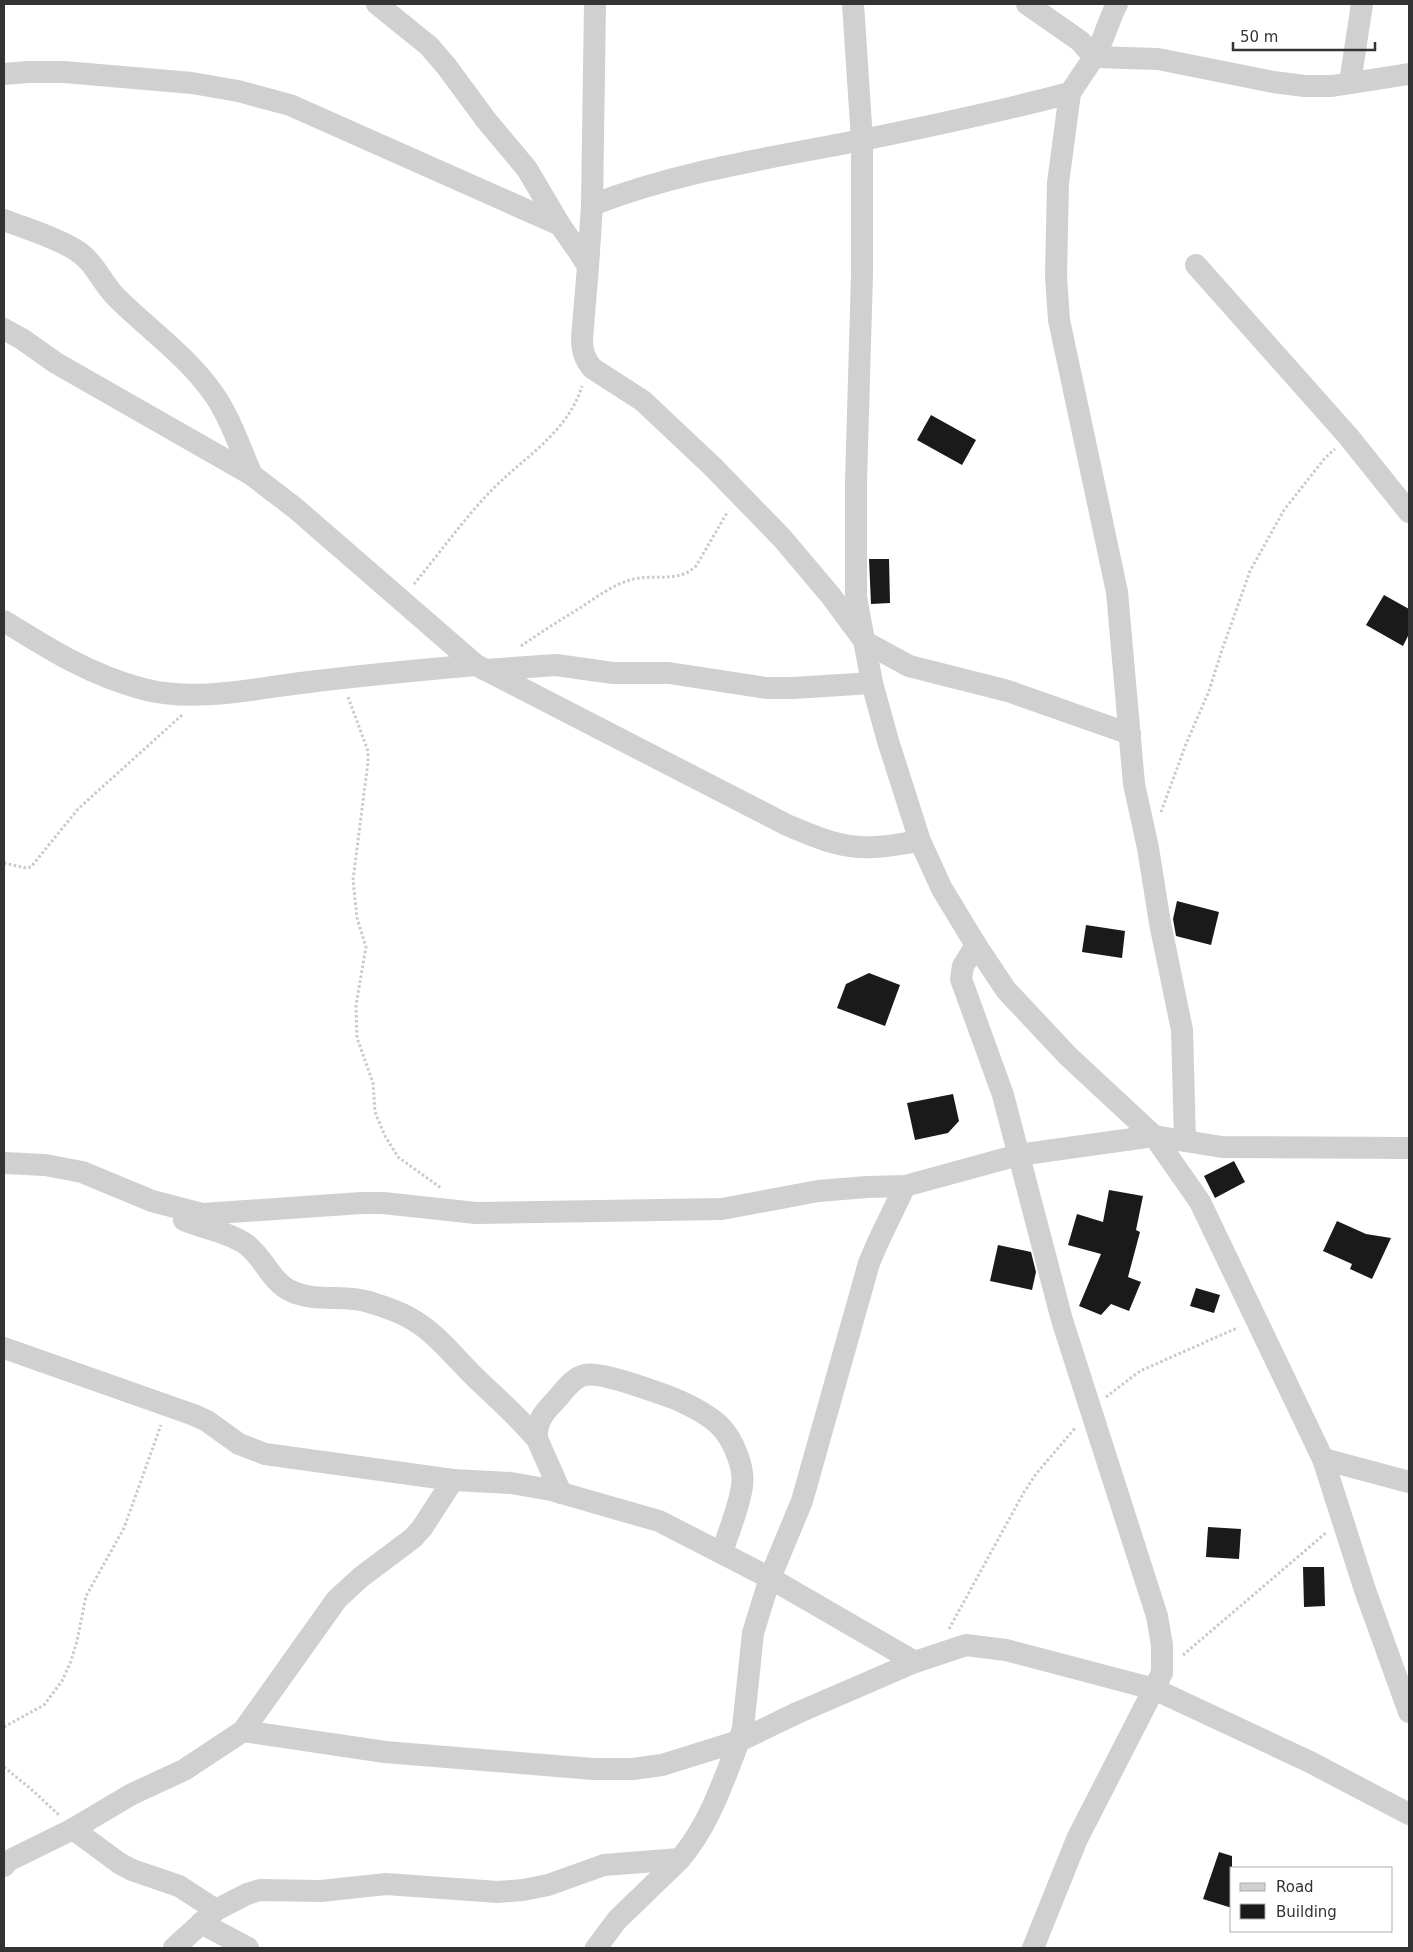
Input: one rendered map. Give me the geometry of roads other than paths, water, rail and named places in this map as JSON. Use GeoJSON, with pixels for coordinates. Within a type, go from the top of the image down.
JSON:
{"type":"FeatureCollection","features":[{"type":"Feature","properties":{"kind":"street"},"geometry":{"type":"LineString","coordinates":[[377,4],[429,46],[447,67],[486,120],[527,169],[560,225],[582,255],[588,267]]}},
{"type":"Feature","properties":{"kind":"street"},"geometry":{"type":"LineString","coordinates":[[595,4],[592,205],[582,338],[582,350],[586,360],[592,368],[654,410],[739,492],[782,538],[831,596],[865,642],[909,666],[1008,691],[1130,734]]}},
{"type":"Feature","properties":{"kind":"street"},"geometry":{"type":"LineString","coordinates":[[853,4],[862,140],[862,274],[856,482],[856,597],[872,683],[920,842],[934,875],[976,945],[1006,990],[1068,1056],[1154,1136],[1200,1202],[1323,1460],[1364,1590],[1409,1712]]}},
{"type":"Feature","properties":{"kind":"street"},"geometry":{"type":"LineString","coordinates":[[1027,4],[1080,41],[1094,56],[1158,59],[1273,82],[1305,86],[1332,86],[1409,74]]}},
{"type":"Feature","properties":{"kind":"street"},"geometry":{"type":"LineString","coordinates":[[1117,4],[1110,17],[1100,46],[1070,93],[1058,183],[1056,276],[1059,320],[1117,592],[1134,784],[1182,1030],[1185,1141]]}},
{"type":"Feature","properties":{"kind":"street"},"geometry":{"type":"LineString","coordinates":[[1350,83],[1362,4]]}},
{"type":"Feature","properties":{"kind":"street"},"geometry":{"type":"LineString","coordinates":[[4,74],[74,72],[192,83],[238,91],[290,105],[560,225]]}},
{"type":"Feature","properties":{"kind":"street"},"geometry":{"type":"LineString","coordinates":[[592,205],[628,191],[720,166],[862,140],[1025,105],[1070,93]]}},
{"type":"Feature","properties":{"kind":"street"},"geometry":{"type":"LineString","coordinates":[[4,220],[76,249],[86,258],[97,270],[114,295],[184,360],[214,394],[252,475]]}},
{"type":"Feature","properties":{"kind":"street"},"geometry":{"type":"LineString","coordinates":[[1196,265],[1348,436],[1409,512]]}},
{"type":"Feature","properties":{"kind":"street"},"geometry":{"type":"LineString","coordinates":[[4,329],[56,363],[252,475],[295,508],[481,668],[787,825],[825,841],[874,848],[920,842]]}},
{"type":"Feature","properties":{"kind":"street"},"geometry":{"type":"LineString","coordinates":[[4,621],[68,660],[98,674],[144,690],[179,695],[205,694],[341,678],[481,668],[556,665],[602,672],[669,673],[766,688],[872,683]]}},
{"type":"Feature","properties":{"kind":"street"},"geometry":{"type":"LineString","coordinates":[[976,945],[963,966],[961,979],[1003,1095],[1054,1294],[1157,1616],[1162,1645],[1158,1681],[1077,1839],[1033,1948]]}},
{"type":"Feature","properties":{"kind":"street"},"geometry":{"type":"LineString","coordinates":[[4,1163],[45,1165],[82,1172],[152,1201],[202,1214],[361,1203],[383,1203],[476,1213],[722,1209],[818,1191],[905,1186],[1018,1155],[1154,1136],[1222,1147],[1409,1148]]}},
{"type":"Feature","properties":{"kind":"street"},"geometry":{"type":"LineString","coordinates":[[596,1948],[617,1920],[693,1844],[718,1796],[743,1728],[753,1633],[770,1578],[802,1501],[870,1263],[905,1186]]}},
{"type":"Feature","properties":{"kind":"street"},"geometry":{"type":"LineString","coordinates":[[171,1207],[182,1219],[235,1238],[245,1244],[255,1252],[276,1280],[290,1290],[314,1298],[367,1301],[395,1311],[417,1322],[437,1338],[480,1382],[511,1410],[536,1439],[562,1493]]}},
{"type":"Feature","properties":{"kind":"street"},"geometry":{"type":"LineString","coordinates":[[4,1348],[207,1421],[239,1444],[265,1454],[453,1480],[511,1483],[562,1493],[659,1521],[924,1659]]}},
{"type":"Feature","properties":{"kind":"street"},"geometry":{"type":"LineString","coordinates":[[536,1439],[536,1430],[542,1414],[576,1379],[584,1375],[601,1376],[684,1402],[718,1424],[725,1431],[741,1463],[743,1474],[742,1487],[722,1553]]}},
{"type":"Feature","properties":{"kind":"street"},"geometry":{"type":"LineString","coordinates":[[1323,1460],[1408,1478]]}},
{"type":"Feature","properties":{"kind":"street"},"geometry":{"type":"LineString","coordinates":[[4,1866],[8,1861],[74,1829],[132,1794],[184,1770],[243,1731],[337,1599],[361,1576],[413,1538],[422,1528],[453,1480]]}},
{"type":"Feature","properties":{"kind":"street"},"geometry":{"type":"LineString","coordinates":[[243,1731],[385,1752],[593,1769],[633,1769],[656,1766],[739,1741],[797,1713],[924,1659],[966,1645],[1006,1650],[1158,1681],[1409,1814]]}},
{"type":"Feature","properties":{"kind":"street"},"geometry":{"type":"LineString","coordinates":[[74,1829],[119,1863],[132,1870],[179,1886],[208,1916],[248,1948]]}},
{"type":"Feature","properties":{"kind":"street"},"geometry":{"type":"LineString","coordinates":[[174,1948],[208,1916],[247,1894],[260,1890],[321,1891],[386,1884],[498,1892],[548,1885],[591,1868],[604,1865],[680,1859]]}}]}
